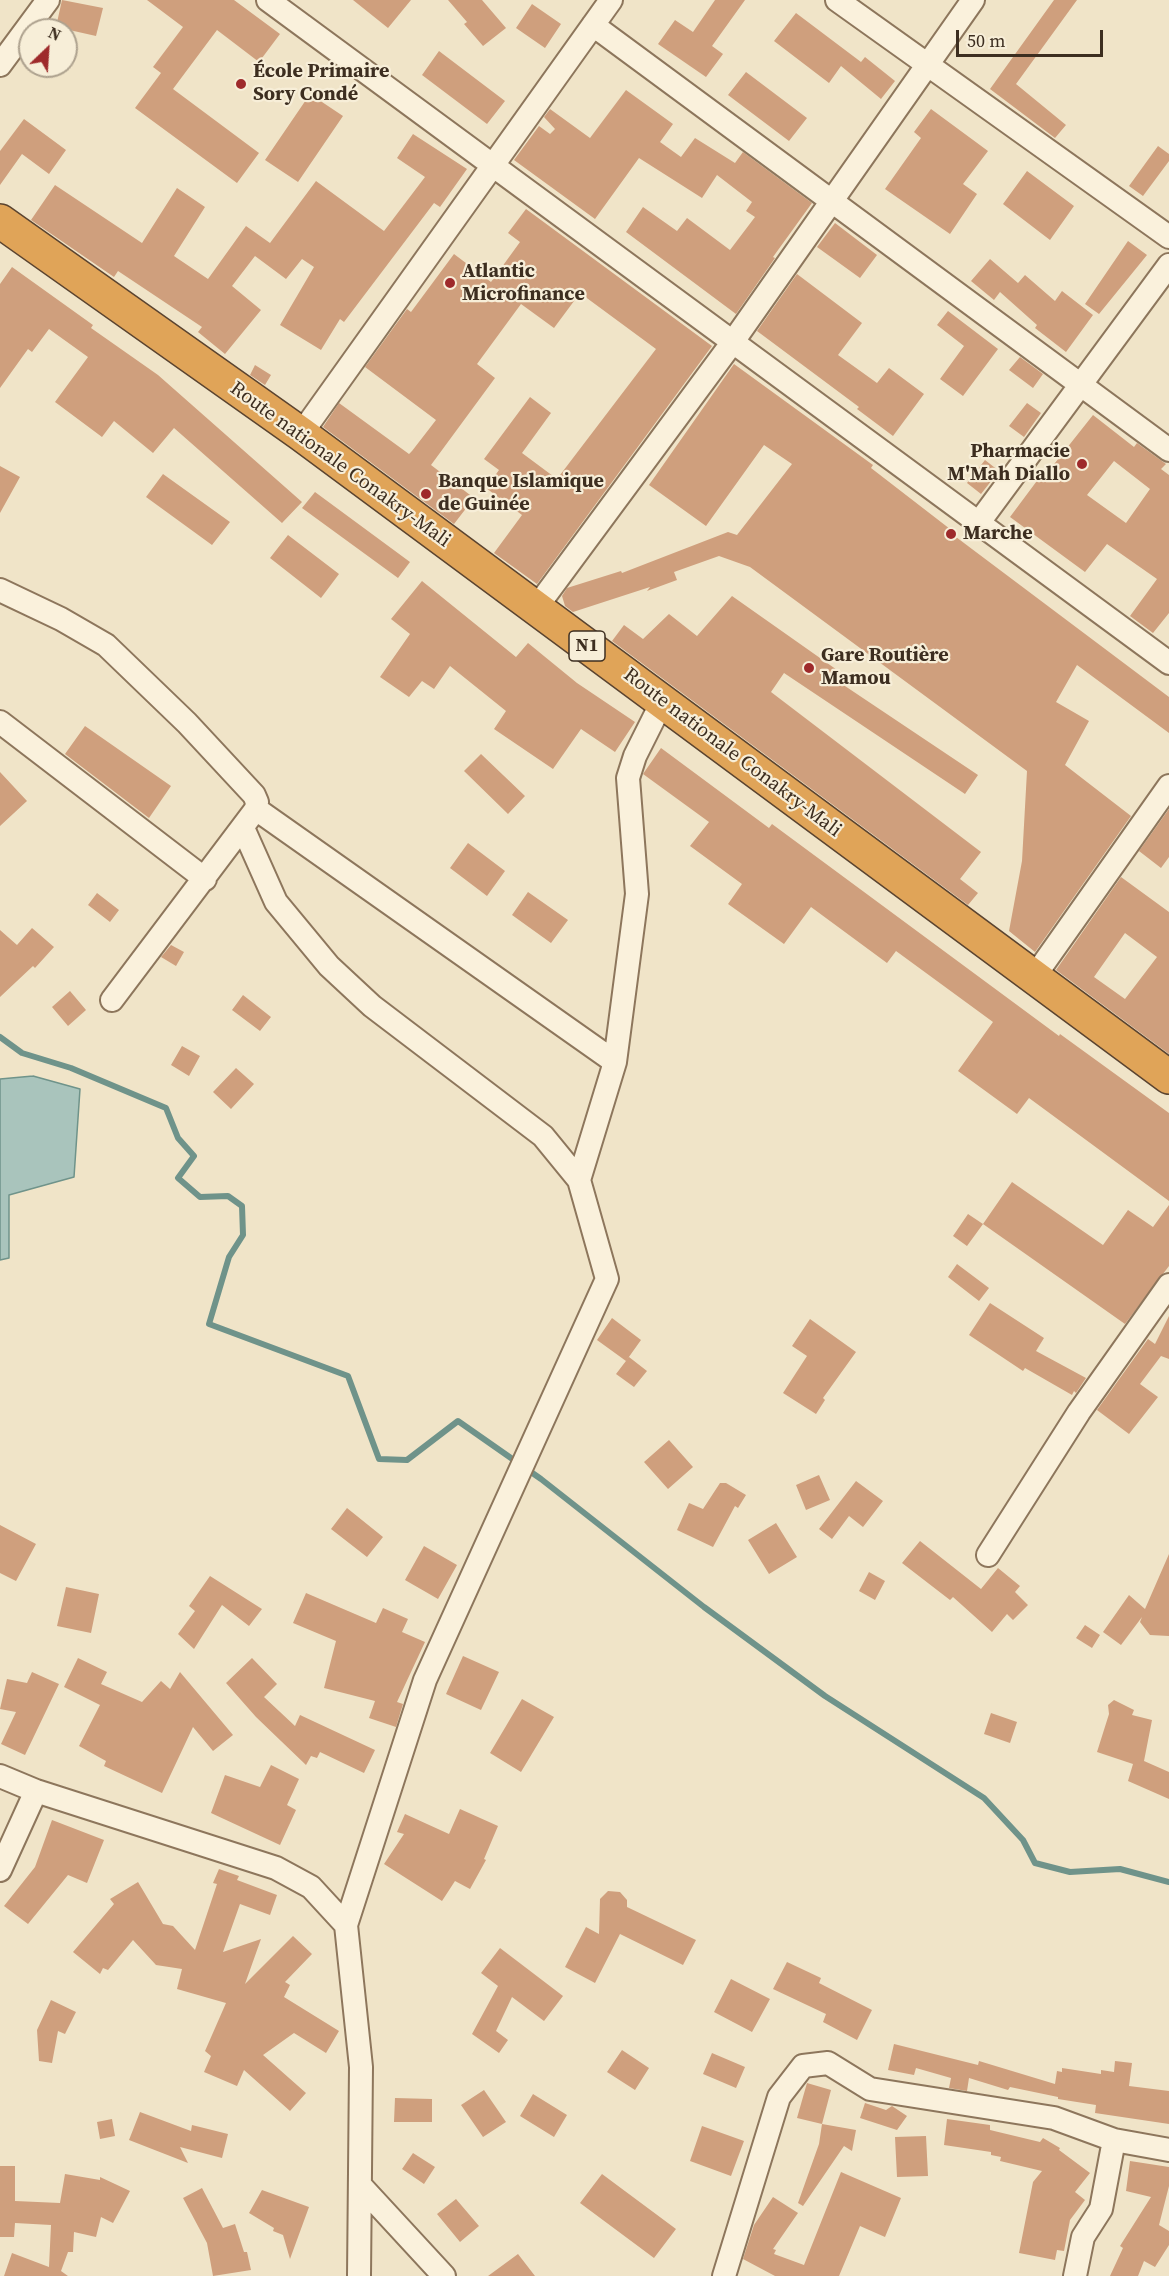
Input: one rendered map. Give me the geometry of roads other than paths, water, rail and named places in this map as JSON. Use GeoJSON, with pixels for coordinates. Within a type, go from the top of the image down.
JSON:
{"type":"FeatureCollection","features":[{"type":"Feature","properties":{"kind":"highway","name":"Route nationale Conakry-Mali"},"geometry":{"type":"LineString","coordinates":[[3,230],[301,434],[1169,1077]]}},
{"type":"Feature","properties":{"kind":"street"},"geometry":{"type":"LineString","coordinates":[[0,65],[48,0]]}},
{"type":"Feature","properties":{"kind":"street"},"geometry":{"type":"LineString","coordinates":[[268,0],[977,525],[1169,663]]}},
{"type":"Feature","properties":{"kind":"street"},"geometry":{"type":"LineString","coordinates":[[301,434],[611,0]]}},
{"type":"Feature","properties":{"kind":"street"},"geometry":{"type":"LineString","coordinates":[[837,0],[927,67],[1169,237]]}},
{"type":"Feature","properties":{"kind":"street"},"geometry":{"type":"LineString","coordinates":[[536,608],[732,344],[973,0]]}},
{"type":"Feature","properties":{"kind":"street"},"geometry":{"type":"LineString","coordinates":[[593,25],[1169,450]]}},
{"type":"Feature","properties":{"kind":"street"},"geometry":{"type":"LineString","coordinates":[[977,525],[1169,265]]}},
{"type":"Feature","properties":{"kind":"street"},"geometry":{"type":"LineString","coordinates":[[0,590],[61,619],[106,645],[187,723],[255,795],[256,810],[112,1000]]}},
{"type":"Feature","properties":{"kind":"street"},"geometry":{"type":"LineString","coordinates":[[579,1180],[615,1062],[637,894],[628,778],[635,756],[662,702]]}},
{"type":"Feature","properties":{"kind":"street"},"geometry":{"type":"LineString","coordinates":[[0,722],[205,879]]}},
{"type":"Feature","properties":{"kind":"street"},"geometry":{"type":"LineString","coordinates":[[1034,977],[1169,786]]}},
{"type":"Feature","properties":{"kind":"street"},"geometry":{"type":"LineString","coordinates":[[256,810],[615,1062]]}},
{"type":"Feature","properties":{"kind":"street"},"geometry":{"type":"LineString","coordinates":[[243,828],[276,902],[329,966],[372,1006],[543,1136],[579,1180],[607,1279],[425,1680],[346,1925],[361,2067],[359,2276]]}},
{"type":"Feature","properties":{"kind":"street"},"geometry":{"type":"LineString","coordinates":[[988,1555],[1079,1412],[1169,1285]]}},
{"type":"Feature","properties":{"kind":"street"},"geometry":{"type":"LineString","coordinates":[[0,1776],[36,1791],[276,1868],[311,1887],[346,1925]]}},
{"type":"Feature","properties":{"kind":"street"},"geometry":{"type":"LineString","coordinates":[[0,1870],[36,1791]]}},
{"type":"Feature","properties":{"kind":"street"},"geometry":{"type":"LineString","coordinates":[[724,2276],[779,2097],[803,2066],[828,2063],[870,2089],[1054,2118],[1114,2140],[1169,2150]]}},
{"type":"Feature","properties":{"kind":"street"},"geometry":{"type":"LineString","coordinates":[[1075,2276],[1083,2237],[1101,2209],[1114,2140]]}},
{"type":"Feature","properties":{"kind":"street"},"geometry":{"type":"LineString","coordinates":[[360,2185],[444,2276]]}},
{"type":"Feature","properties":{"kind":"water"},"geometry":{"type":"Polygon","coordinates":[[[33,1076],[80,1089],[74,1177],[9,1195],[9,1258],[0,1260],[0,1079],[33,1076]]]}},
{"type":"Feature","properties":{"kind":"waterway"},"geometry":{"type":"LineString","coordinates":[[0,1037],[22,1053],[71,1068],[166,1108],[178,1138],[194,1156],[178,1178],[200,1197],[228,1196],[242,1206],[243,1235],[229,1257],[209,1324],[348,1376],[379,1459],[407,1460],[458,1421],[541,1479],[704,1607],[825,1696],[984,1798],[1023,1840],[1035,1863],[1070,1872],[1120,1869],[1169,1882]]}},
{"type":"Feature","properties":{"kind":"place","name":"École Primaire Sory Condé"},"geometry":{"type":"Point","coordinates":[241,84]}},
{"type":"Feature","properties":{"kind":"place","name":"Atlantic Microfinance"},"geometry":{"type":"Point","coordinates":[450,283]}},
{"type":"Feature","properties":{"kind":"place","name":"Pharmacie M'Mah Diallo"},"geometry":{"type":"Point","coordinates":[1082,464]}},
{"type":"Feature","properties":{"kind":"place","name":"Banque Islamique de Guinée"},"geometry":{"type":"Point","coordinates":[426,494]}},
{"type":"Feature","properties":{"kind":"place","name":"Marche"},"geometry":{"type":"Point","coordinates":[951,534]}},
{"type":"Feature","properties":{"kind":"place","name":"Gare Routière Mamou"},"geometry":{"type":"Point","coordinates":[809,668]}}]}
